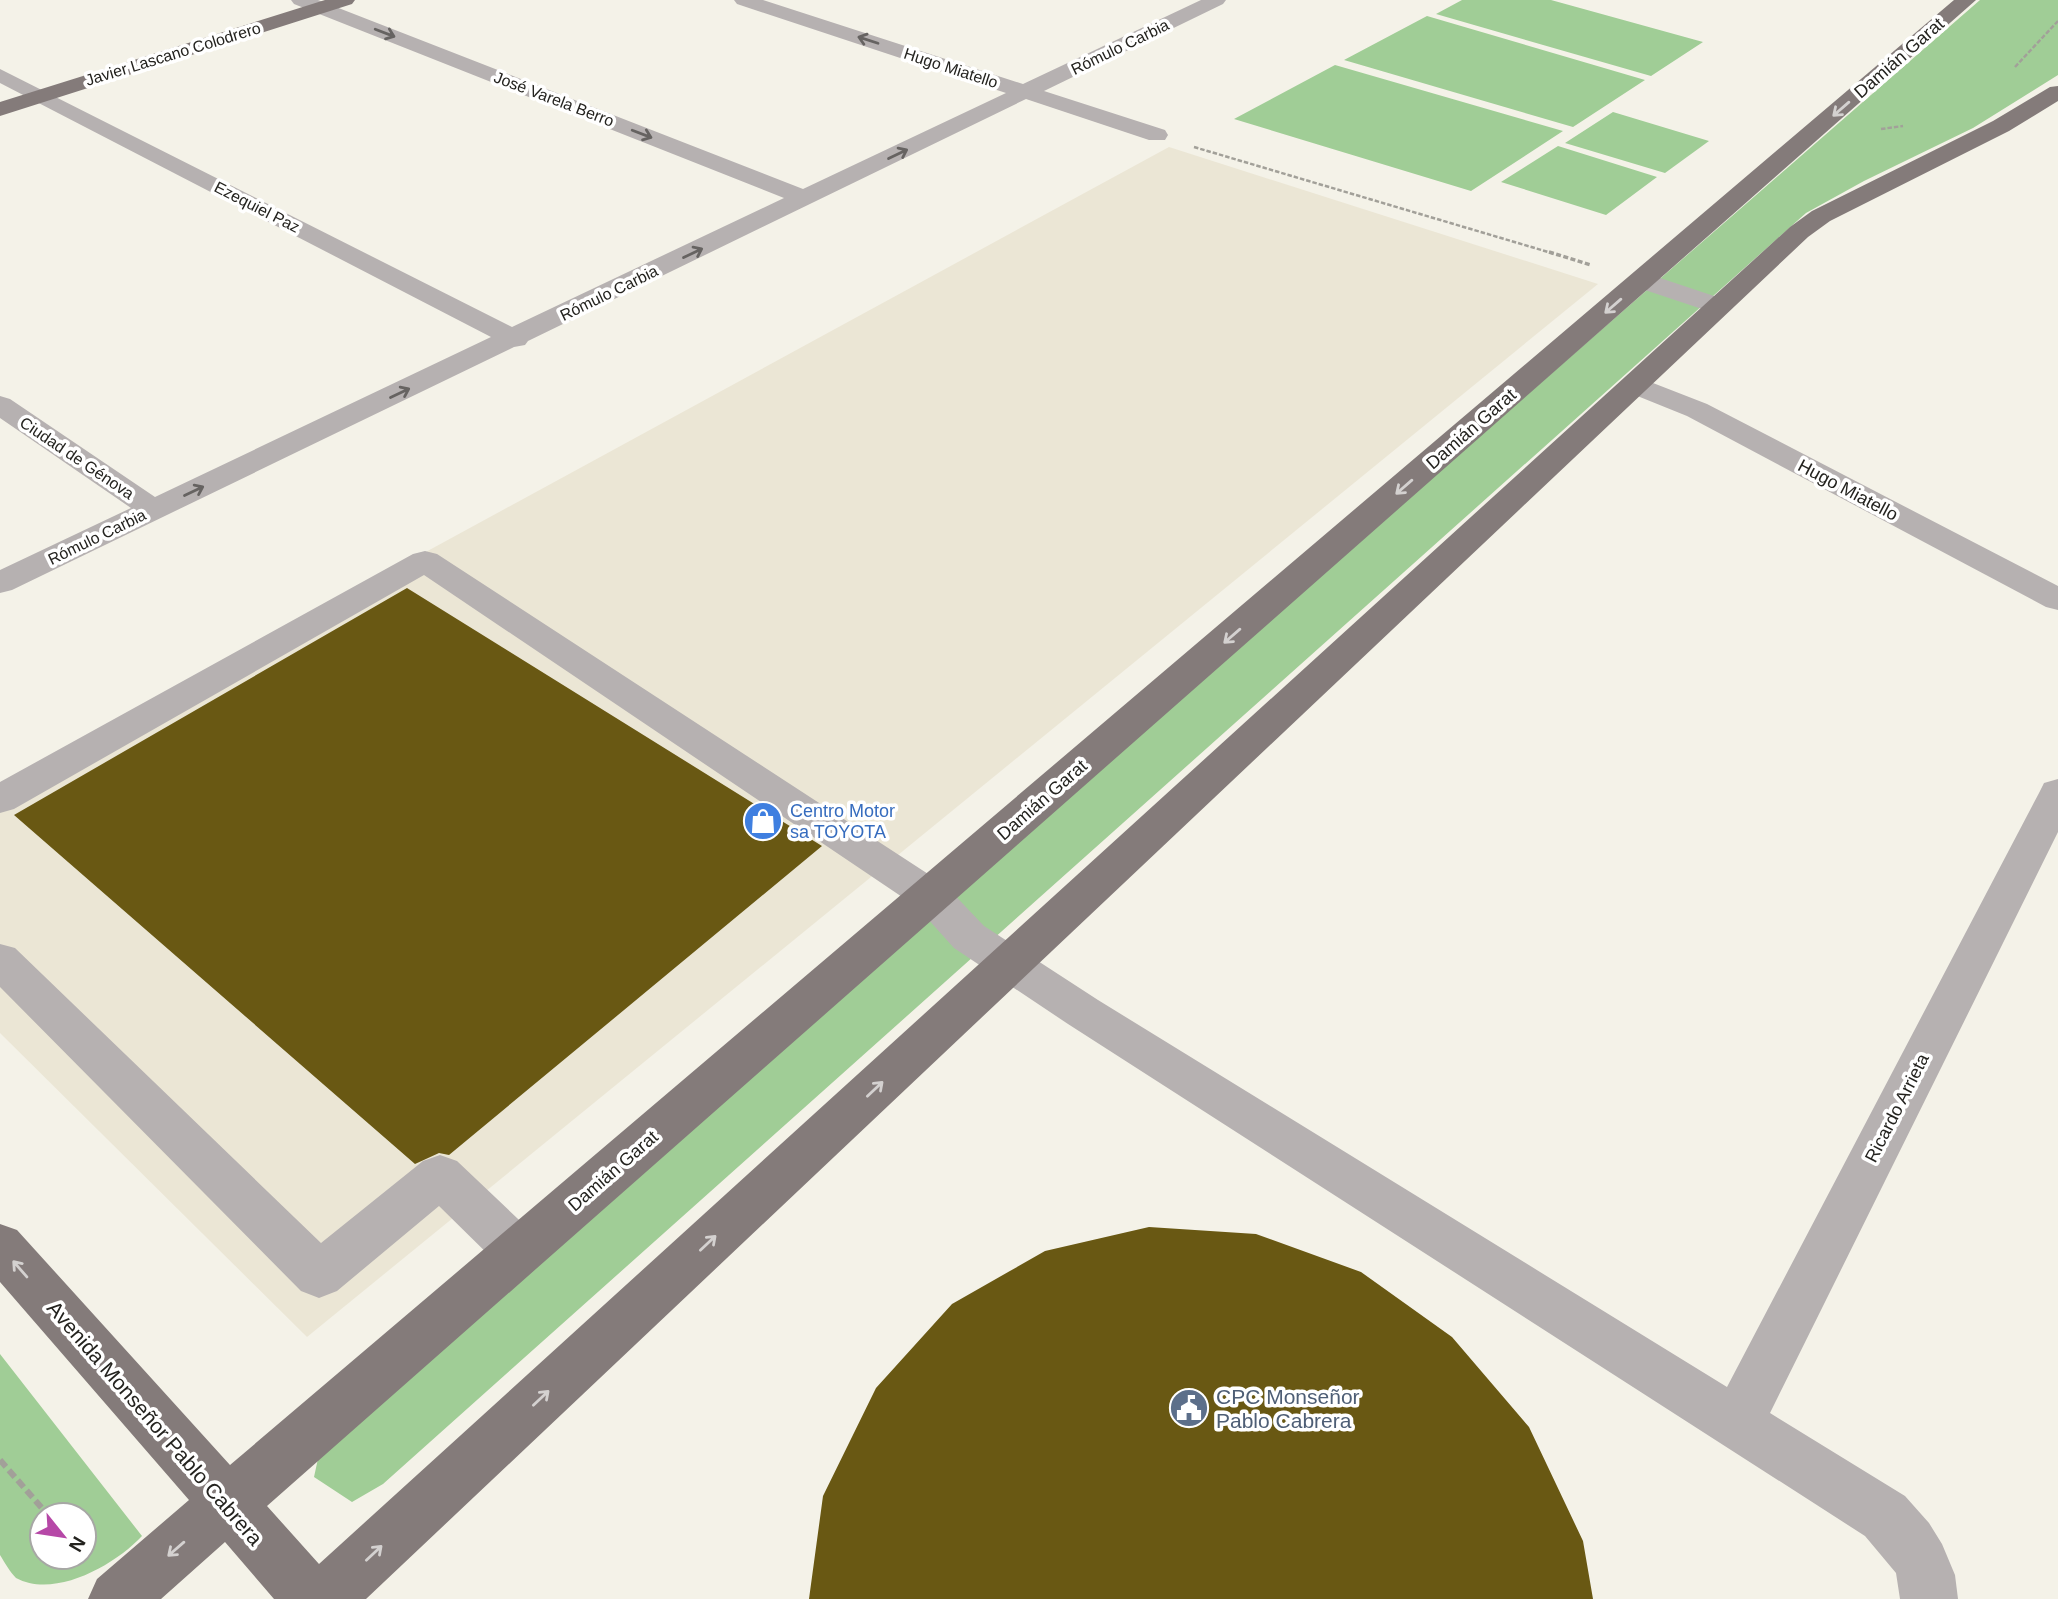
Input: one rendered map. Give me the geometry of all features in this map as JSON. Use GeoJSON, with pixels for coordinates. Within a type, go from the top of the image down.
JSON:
{"type":"FeatureCollection","features":[{"type":"Feature","properties":{"kind":"main road","name":"Javier Lascano Colodrero"},"geometry":{"type":"LineString","coordinates":[[0,109],[311,4],[345,0]]}},
{"type":"Feature","properties":{"kind":"main road","name":"Damián Garat"},"geometry":{"type":"LineString","coordinates":[[117,1599],[1966,0]]}},
{"type":"Feature","properties":{"kind":"main road"},"geometry":{"type":"LineString","coordinates":[[324,1599],[1799,232],[1821,216],[2001,127],[2058,92]]}},
{"type":"Feature","properties":{"kind":"main road","name":"Avenida Monseñor Pablo Cabrera"},"geometry":{"type":"LineString","coordinates":[[0,1246],[312,1599]]}},
{"type":"Feature","properties":{"kind":"street","name":"Hugo Miatello"},"geometry":{"type":"LineString","coordinates":[[744,0],[1157,135]]}},
{"type":"Feature","properties":{"kind":"street","name":"Rómulo Carbia"},"geometry":{"type":"LineString","coordinates":[[0,583],[515,339],[1208,1]]}},
{"type":"Feature","properties":{"kind":"street","name":"José Varela Berro"},"geometry":{"type":"LineString","coordinates":[[311,4],[806,198]]}},
{"type":"Feature","properties":{"kind":"street","name":"Ezequiel Paz"},"geometry":{"type":"LineString","coordinates":[[0,75],[515,339]]}},
{"type":"Feature","properties":{"kind":"street"},"geometry":{"type":"LineString","coordinates":[[1642,281],[1717,306]]}},
{"type":"Feature","properties":{"kind":"street","name":"Hugo Miatello"},"geometry":{"type":"LineString","coordinates":[[1635,385],[1697,410],[2058,600]]}},
{"type":"Feature","properties":{"kind":"street","name":"Ciudad de Génova"},"geometry":{"type":"LineString","coordinates":[[0,405],[154,510]]}},
{"type":"Feature","properties":{"kind":"street"},"geometry":{"type":"LineString","coordinates":[[0,799],[425,561],[931,896],[969,937],[1083,1012],[1885,1516],[1912,1545],[1931,1585],[1929,1599]]}},
{"type":"Feature","properties":{"kind":"street","name":"Ricardo Arrieta"},"geometry":{"type":"LineString","coordinates":[[1736,1424],[2058,793]]}},
{"type":"Feature","properties":{"kind":"street"},"geometry":{"type":"LineString","coordinates":[[0,960],[319,1275],[440,1176],[519,1252]]}},
{"type":"Feature","properties":{"kind":"path"},"geometry":{"type":"LineString","coordinates":[[1157,135],[1642,281]]}},
{"type":"Feature","properties":{"kind":"path"},"geometry":{"type":"LineString","coordinates":[[0,1460],[36,1501]]}},
{"type":"Feature","properties":{"kind":"shaded area"},"geometry":{"type":"Polygon","coordinates":[[[1169,147],[1598,284],[307,1337],[0,1033],[0,784],[1169,147]]]}},
{"type":"Feature","properties":{"kind":"green space"},"geometry":{"type":"Polygon","coordinates":[[[1462,0],[1551,0],[1703,42],[1651,76],[1436,14],[1462,0]]]}},
{"type":"Feature","properties":{"kind":"green space"},"geometry":{"type":"Polygon","coordinates":[[[1980,0],[2058,0],[2058,75],[1973,128],[1864,181],[1806,213],[383,1484],[352,1502],[314,1477],[321,1445],[1980,0]]]}},
{"type":"Feature","properties":{"kind":"green space"},"geometry":{"type":"Polygon","coordinates":[[[1427,16],[1645,80],[1573,127],[1344,60],[1427,16]]]}},
{"type":"Feature","properties":{"kind":"green space"},"geometry":{"type":"Polygon","coordinates":[[[1335,65],[1563,131],[1471,191],[1234,119],[1335,65]]]}},
{"type":"Feature","properties":{"kind":"green space"},"geometry":{"type":"Polygon","coordinates":[[[1613,112],[1709,141],[1665,173],[1565,143],[1613,112]]]}},
{"type":"Feature","properties":{"kind":"green space"},"geometry":{"type":"Polygon","coordinates":[[[1558,146],[1657,177],[1606,215],[1501,182],[1558,146]]]}},
{"type":"Feature","properties":{"kind":"green space"},"geometry":{"type":"Polygon","coordinates":[[[0,1354],[142,1536],[98,1569],[98,1501],[28,1501],[28,1571],[94,1571],[66,1582],[48,1584],[16,1578],[0,1555],[0,1354]]]}},
{"type":"Feature","properties":{"kind":"building"},"geometry":{"type":"Polygon","coordinates":[[[407,588],[822,846],[449,1155],[439,1153],[415,1164],[14,815],[407,588]]]}},
{"type":"Feature","properties":{"kind":"building","name":"CPC Monseñor Pablo Cabrera"},"geometry":{"type":"Polygon","coordinates":[[[1149,1227],[1256,1234],[1361,1272],[1452,1337],[1529,1427],[1583,1541],[1593,1599],[809,1599],[823,1496],[876,1388],[952,1304],[1045,1251],[1149,1227]]]}},
{"type":"Feature","properties":{"kind":"place","name":"Centro Motor sa TOYOTA"},"geometry":{"type":"Point","coordinates":[763,821]}},
{"type":"Feature","properties":{"kind":"place","name":"CPC Monseñor Pablo Cabrera"},"geometry":{"type":"Point","coordinates":[1189,1408]}}]}
